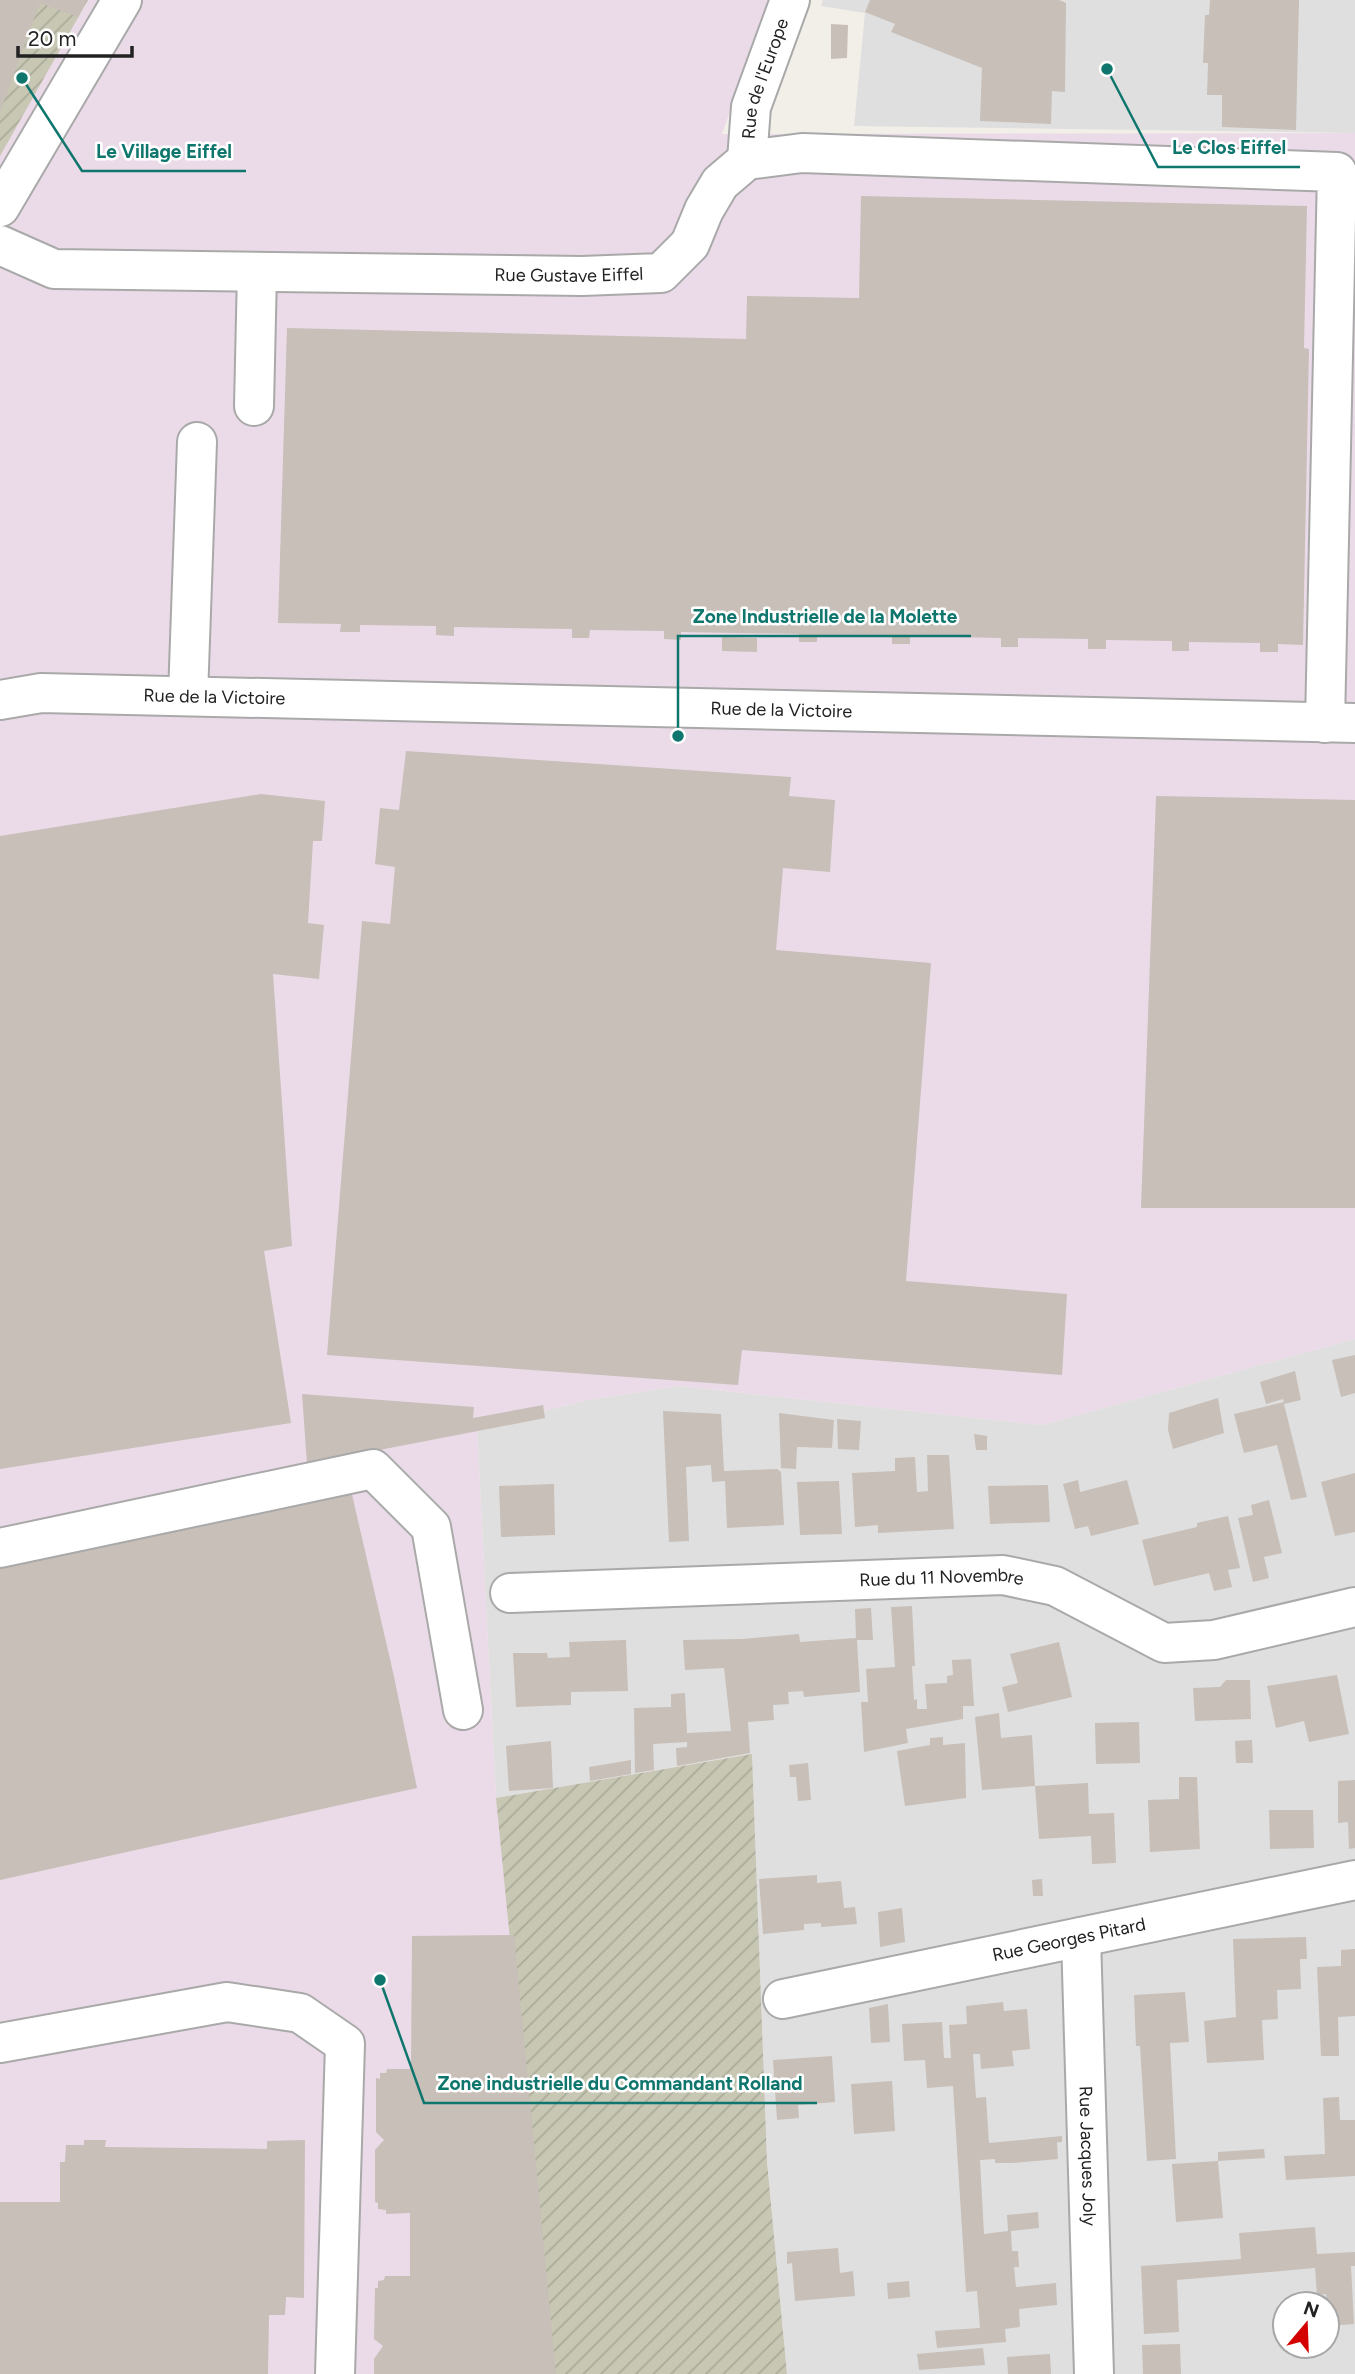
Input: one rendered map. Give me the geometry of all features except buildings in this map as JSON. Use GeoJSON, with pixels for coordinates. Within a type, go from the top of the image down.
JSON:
{"type":"FeatureCollection","features":[{"type":"Feature","properties":{"kind":"street"},"geometry":{"type":"LineString","coordinates":[[0,207],[122,0]]}},
{"type":"Feature","properties":{"kind":"street","name":"Rue de l'Europe"},"geometry":{"type":"LineString","coordinates":[[747,160],[751,107],[790,0]]}},
{"type":"Feature","properties":{"kind":"street"},"geometry":{"type":"LineString","coordinates":[[747,160],[802,153],[1337,172],[1340,723]]}},
{"type":"Feature","properties":{"kind":"street","name":"Rue Gustave Eiffel"},"geometry":{"type":"LineString","coordinates":[[0,245],[54,269],[582,276],[661,273],[690,244],[704,210],[720,183],[747,160]]}},
{"type":"Feature","properties":{"kind":"street"},"geometry":{"type":"LineString","coordinates":[[254,407],[257,272]]}},
{"type":"Feature","properties":{"kind":"street"},"geometry":{"type":"LineString","coordinates":[[188,696],[197,442]]}},
{"type":"Feature","properties":{"kind":"street","name":"Rue de la Victoire"},"geometry":{"type":"LineString","coordinates":[[0,700],[41,693],[1340,723]]}},
{"type":"Feature","properties":{"kind":"street"},"geometry":{"type":"LineString","coordinates":[[0,1549],[373,1469],[431,1527],[463,1710]]}},
{"type":"Feature","properties":{"kind":"street","name":"Rue du 11 Novembre"},"geometry":{"type":"LineString","coordinates":[[510,1593],[1003,1575],[1055,1586],[1164,1643],[1214,1640],[1355,1607]]}},
{"type":"Feature","properties":{"kind":"street","name":"Rue Georges Pitard"},"geometry":{"type":"LineString","coordinates":[[783,1999],[1355,1880]]}},
{"type":"Feature","properties":{"kind":"street","name":"Rue Jacques Joly"},"geometry":{"type":"LineString","coordinates":[[1080,1937],[1094,2374]]}},
{"type":"Feature","properties":{"kind":"street"},"geometry":{"type":"LineString","coordinates":[[0,2043],[227,2002],[300,2013],[345,2044],[335,2374]]}},
{"type":"Feature","properties":{"kind":"shaded area"},"geometry":{"type":"Polygon","coordinates":[[[0,0],[770,0],[722,134],[1355,133],[1355,1339],[1042,1425],[679,1386],[588,1400],[477,1428],[496,1798],[752,1754],[767,2162],[787,2374],[0,2374],[0,0]]]}},
{"type":"Feature","properties":{"kind":"shaded area"},"geometry":{"type":"Polygon","coordinates":[[[0,0],[88,0],[0,156],[0,0]]]}},
{"type":"Feature","properties":{"kind":"shaded area"},"geometry":{"type":"Polygon","coordinates":[[[823,0],[1355,0],[1355,133],[854,126],[865,13],[821,6],[823,0]]]}},
{"type":"Feature","properties":{"kind":"shaded area"},"geometry":{"type":"Polygon","coordinates":[[[1355,1339],[1355,2374],[787,2374],[767,2162],[752,1754],[496,1798],[477,1428],[588,1400],[679,1386],[1042,1425],[1355,1339]]]}},
{"type":"Feature","properties":{"kind":"shaded area"},"geometry":{"type":"Polygon","coordinates":[[[752,1754],[767,2162],[787,2374],[553,2374],[496,1798],[752,1754]]]}},
{"type":"Feature","properties":{"kind":"place","name":"Le Clos Eiffel"},"geometry":{"type":"Point","coordinates":[1107,69]}},
{"type":"Feature","properties":{"kind":"place","name":"Le Village Eiffel"},"geometry":{"type":"Point","coordinates":[22,78]}},
{"type":"Feature","properties":{"kind":"place","name":"Zone Industrielle de la Molette"},"geometry":{"type":"Point","coordinates":[678,736]}},
{"type":"Feature","properties":{"kind":"place","name":"Zone industrielle du Commandant Rolland"},"geometry":{"type":"Point","coordinates":[380,1980]}}]}
